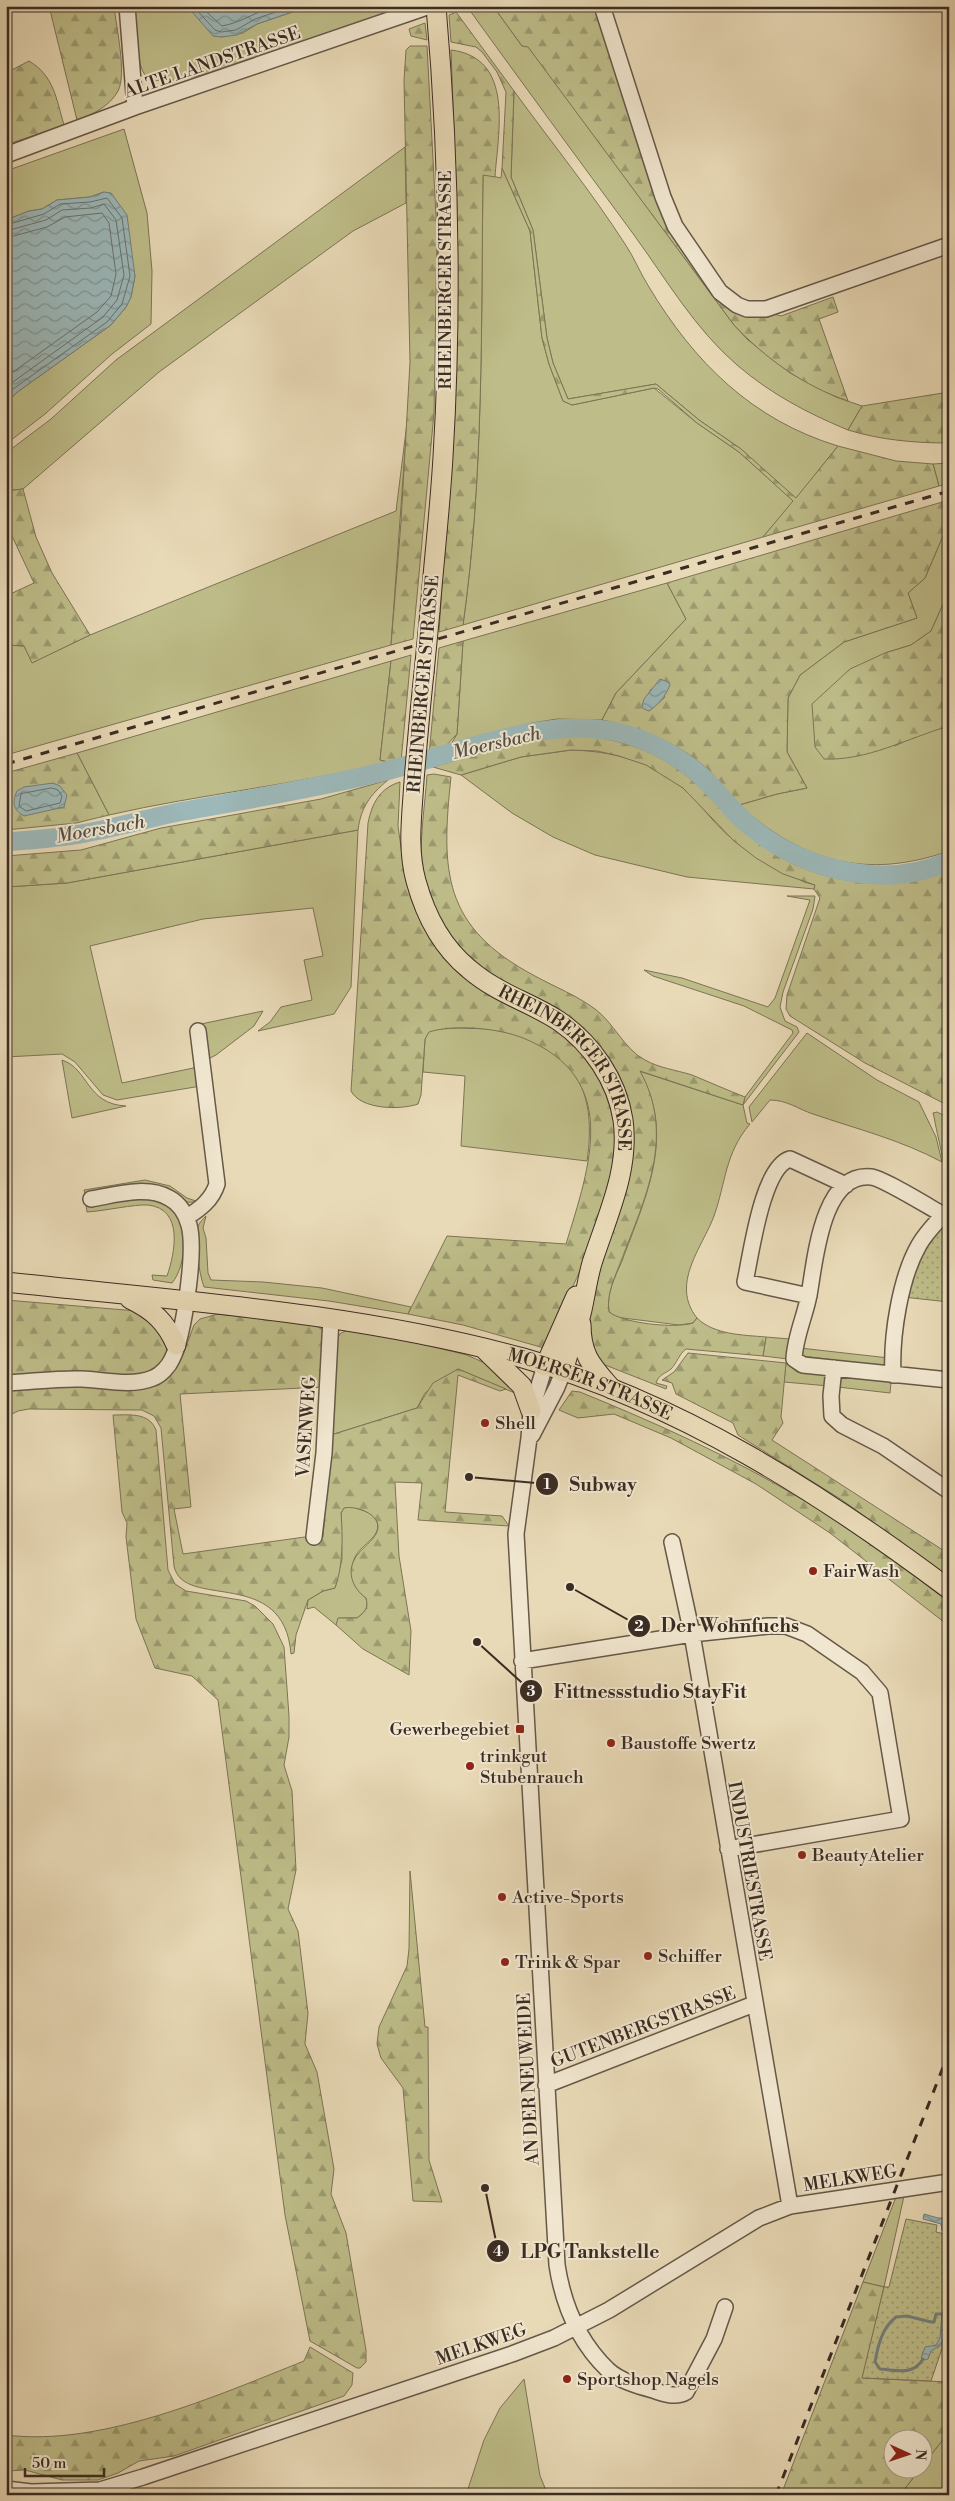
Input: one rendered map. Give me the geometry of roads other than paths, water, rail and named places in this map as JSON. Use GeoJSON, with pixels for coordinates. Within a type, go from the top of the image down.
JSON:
{"type":"FeatureCollection","features":[{"type":"Feature","properties":{"kind":"main road","name":"RHEINBERGER STRASSE"},"geometry":{"type":"LineString","coordinates":[[436,6],[442,65],[448,257],[447,342],[443,457],[410,833],[414,871],[422,900],[445,944],[468,968],[503,994],[558,1021],[581,1038],[603,1066],[619,1099],[624,1137],[621,1178],[591,1265],[545,1366]]}},
{"type":"Feature","properties":{"kind":"main road","name":"RHEINBERGER STRASSE"},"geometry":{"type":"LineString","coordinates":[[563,1372],[581,1314],[591,1265]]}},
{"type":"Feature","properties":{"kind":"main road","name":"MOERSER STRASSE"},"geometry":{"type":"LineString","coordinates":[[6,1282],[331,1318],[388,1327],[545,1366],[614,1392],[719,1440],[796,1482],[949,1589]]}},
{"type":"Feature","properties":{"kind":"main road"},"geometry":{"type":"LineString","coordinates":[[120,1294],[146,1306],[162,1319],[176,1346]]}},
{"type":"Feature","properties":{"kind":"main road"},"geometry":{"type":"LineString","coordinates":[[581,1314],[581,1343],[586,1359],[614,1392]]}},
{"type":"Feature","properties":{"kind":"main road"},"geometry":{"type":"LineString","coordinates":[[485,1350],[522,1386],[531,1411]]}},
{"type":"Feature","properties":{"kind":"street"},"geometry":{"type":"LineString","coordinates":[[126,6],[135,107]]}},
{"type":"Feature","properties":{"kind":"street","name":"ALTE LANDSTRASSE"},"geometry":{"type":"LineString","coordinates":[[6,155],[135,107],[430,6]]}},
{"type":"Feature","properties":{"kind":"street"},"geometry":{"type":"LineString","coordinates":[[602,6],[669,212],[683,240],[703,270],[714,285],[729,300],[747,309],[766,309],[949,245]]}},
{"type":"Feature","properties":{"kind":"street"},"geometry":{"type":"LineString","coordinates":[[187,1217],[200,1209],[214,1194],[217,1184],[198,1031]]}},
{"type":"Feature","properties":{"kind":"street"},"geometry":{"type":"LineString","coordinates":[[809,1296],[745,1282],[766,1190],[774,1172],[784,1160],[790,1159],[846,1185]]}},
{"type":"Feature","properties":{"kind":"street"},"geometry":{"type":"LineString","coordinates":[[893,1375],[898,1313],[904,1277],[919,1244],[946,1216],[871,1177],[856,1179],[846,1185],[834,1197],[818,1239],[809,1296],[794,1353],[795,1361],[803,1364],[834,1368],[893,1375],[949,1380]]}},
{"type":"Feature","properties":{"kind":"street"},"geometry":{"type":"LineString","coordinates":[[8,1384],[82,1379],[129,1383],[153,1378],[172,1360],[184,1301],[191,1251],[187,1217],[170,1198],[151,1192],[91,1199]]}},
{"type":"Feature","properties":{"kind":"street","name":"VASENWEG"},"geometry":{"type":"LineString","coordinates":[[314,1537],[324,1453],[331,1318]]}},
{"type":"Feature","properties":{"kind":"street","name":"AN DER NEUWEIDE"},"geometry":{"type":"LineString","coordinates":[[545,1366],[531,1411],[530,1438],[516,1534],[546,2084],[557,2265],[561,2292],[576,2326],[595,2355],[609,2371],[636,2385],[680,2396],[686,2392],[714,2339],[725,2307]]}},
{"type":"Feature","properties":{"kind":"street"},"geometry":{"type":"LineString","coordinates":[[834,1368],[831,1396],[832,1416],[842,1425],[883,1446],[949,1492]]}},
{"type":"Feature","properties":{"kind":"street","name":"AN DER NEUWEIDE"},"geometry":{"type":"LineString","coordinates":[[530,1438],[558,1388],[563,1372]]}},
{"type":"Feature","properties":{"kind":"street","name":"INDUSTRIESTRASSE"},"geometry":{"type":"LineString","coordinates":[[672,1542],[692,1634],[790,2206]]}},
{"type":"Feature","properties":{"kind":"street"},"geometry":{"type":"LineString","coordinates":[[522,1661],[692,1634],[786,1626],[807,1634],[862,1672],[880,1693],[901,1819],[728,1849]]}},
{"type":"Feature","properties":{"kind":"street","name":"GUTENBERGSTRASSE"},"geometry":{"type":"LineString","coordinates":[[546,2084],[754,2004]]}},
{"type":"Feature","properties":{"kind":"street","name":"MELKWEG"},"geometry":{"type":"LineString","coordinates":[[6,2489],[60,2492],[100,2490],[512,2354],[554,2338],[609,2310],[759,2218],[790,2206],[949,2182]]}},
{"type":"Feature","properties":{"kind":"water"},"geometry":{"type":"Polygon","coordinates":[[[187,6],[310,6],[257,24],[237,35],[221,37],[213,36],[187,6]]]}},
{"type":"Feature","properties":{"kind":"water"},"geometry":{"type":"Polygon","coordinates":[[[104,192],[111,193],[127,215],[135,276],[131,297],[126,307],[111,325],[16,393],[6,404],[6,220],[29,211],[42,209],[57,200],[90,197],[104,192]]]}},
{"type":"Feature","properties":{"kind":"water"},"geometry":{"type":"Polygon","coordinates":[[[660,679],[668,682],[670,685],[666,693],[659,703],[649,711],[644,709],[642,706],[644,699],[660,679]]]}},
{"type":"Feature","properties":{"kind":"water"},"geometry":{"type":"Polygon","coordinates":[[[53,783],[60,786],[67,795],[64,807],[24,816],[18,811],[14,805],[17,791],[24,787],[53,783]]]}},
{"type":"Feature","properties":{"kind":"water"},"geometry":{"type":"Polygon","coordinates":[[[924,2214],[938,2218],[949,2218],[949,2231],[942,2230],[941,2224],[923,2219],[924,2214]]]}},
{"type":"Feature","properties":{"kind":"water"},"geometry":{"type":"Polygon","coordinates":[[[949,2309],[949,2319],[941,2345],[931,2351],[928,2359],[925,2360],[921,2358],[925,2347],[936,2345],[940,2338],[942,2313],[949,2309]]]}},
{"type":"Feature","properties":{"kind":"waterway","name":"Moersbach"},"geometry":{"type":"LineString","coordinates":[[6,842],[56,838],[86,833],[172,813],[283,793],[382,772],[499,739],[559,729],[588,728],[617,732],[648,742],[668,752],[701,776],[743,820],[764,837],[788,851],[814,862],[840,870],[868,874],[896,874],[923,870],[949,861]]}},
{"type":"Feature","properties":{"kind":"waterway"},"geometry":{"type":"LineString","coordinates":[[923,2359],[914,2368],[904,2371],[880,2369],[875,2362],[879,2343],[884,2332],[896,2317],[907,2316],[934,2322],[936,2314],[942,2314]]}},
{"type":"Feature","properties":{"kind":"railway"},"geometry":{"type":"LineString","coordinates":[[6,764],[949,491]]}},
{"type":"Feature","properties":{"kind":"railway"},"geometry":{"type":"LineString","coordinates":[[776,2495],[949,2052]]}},
{"type":"Feature","properties":{"kind":"place","name":"Shell"},"geometry":{"type":"Point","coordinates":[485,1423]}},
{"type":"Feature","properties":{"kind":"place","name":"Subway"},"geometry":{"type":"Point","coordinates":[469,1477]}},
{"type":"Feature","properties":{"kind":"place","name":"FairWash"},"geometry":{"type":"Point","coordinates":[813,1571]}},
{"type":"Feature","properties":{"kind":"place","name":"Der Wohnfuchs"},"geometry":{"type":"Point","coordinates":[570,1587]}},
{"type":"Feature","properties":{"kind":"place","name":"Fittnessstudio StayFit"},"geometry":{"type":"Point","coordinates":[477,1642]}},
{"type":"Feature","properties":{"kind":"place","name":"Gewerbegebiet"},"geometry":{"type":"Point","coordinates":[520,1729]}},
{"type":"Feature","properties":{"kind":"place","name":"Baustoffe Swertz"},"geometry":{"type":"Point","coordinates":[611,1743]}},
{"type":"Feature","properties":{"kind":"place","name":"trinkgut Stubenrauch"},"geometry":{"type":"Point","coordinates":[470,1766]}},
{"type":"Feature","properties":{"kind":"place","name":"BeautyAtelier"},"geometry":{"type":"Point","coordinates":[802,1855]}},
{"type":"Feature","properties":{"kind":"place","name":"Active-Sports"},"geometry":{"type":"Point","coordinates":[502,1897]}},
{"type":"Feature","properties":{"kind":"place","name":"Schiffer"},"geometry":{"type":"Point","coordinates":[648,1956]}},
{"type":"Feature","properties":{"kind":"place","name":"Trink & Spar"},"geometry":{"type":"Point","coordinates":[505,1962]}},
{"type":"Feature","properties":{"kind":"place","name":"LPG Tankstelle"},"geometry":{"type":"Point","coordinates":[485,2188]}},
{"type":"Feature","properties":{"kind":"place","name":"Sportshop Nagels"},"geometry":{"type":"Point","coordinates":[567,2379]}}]}
